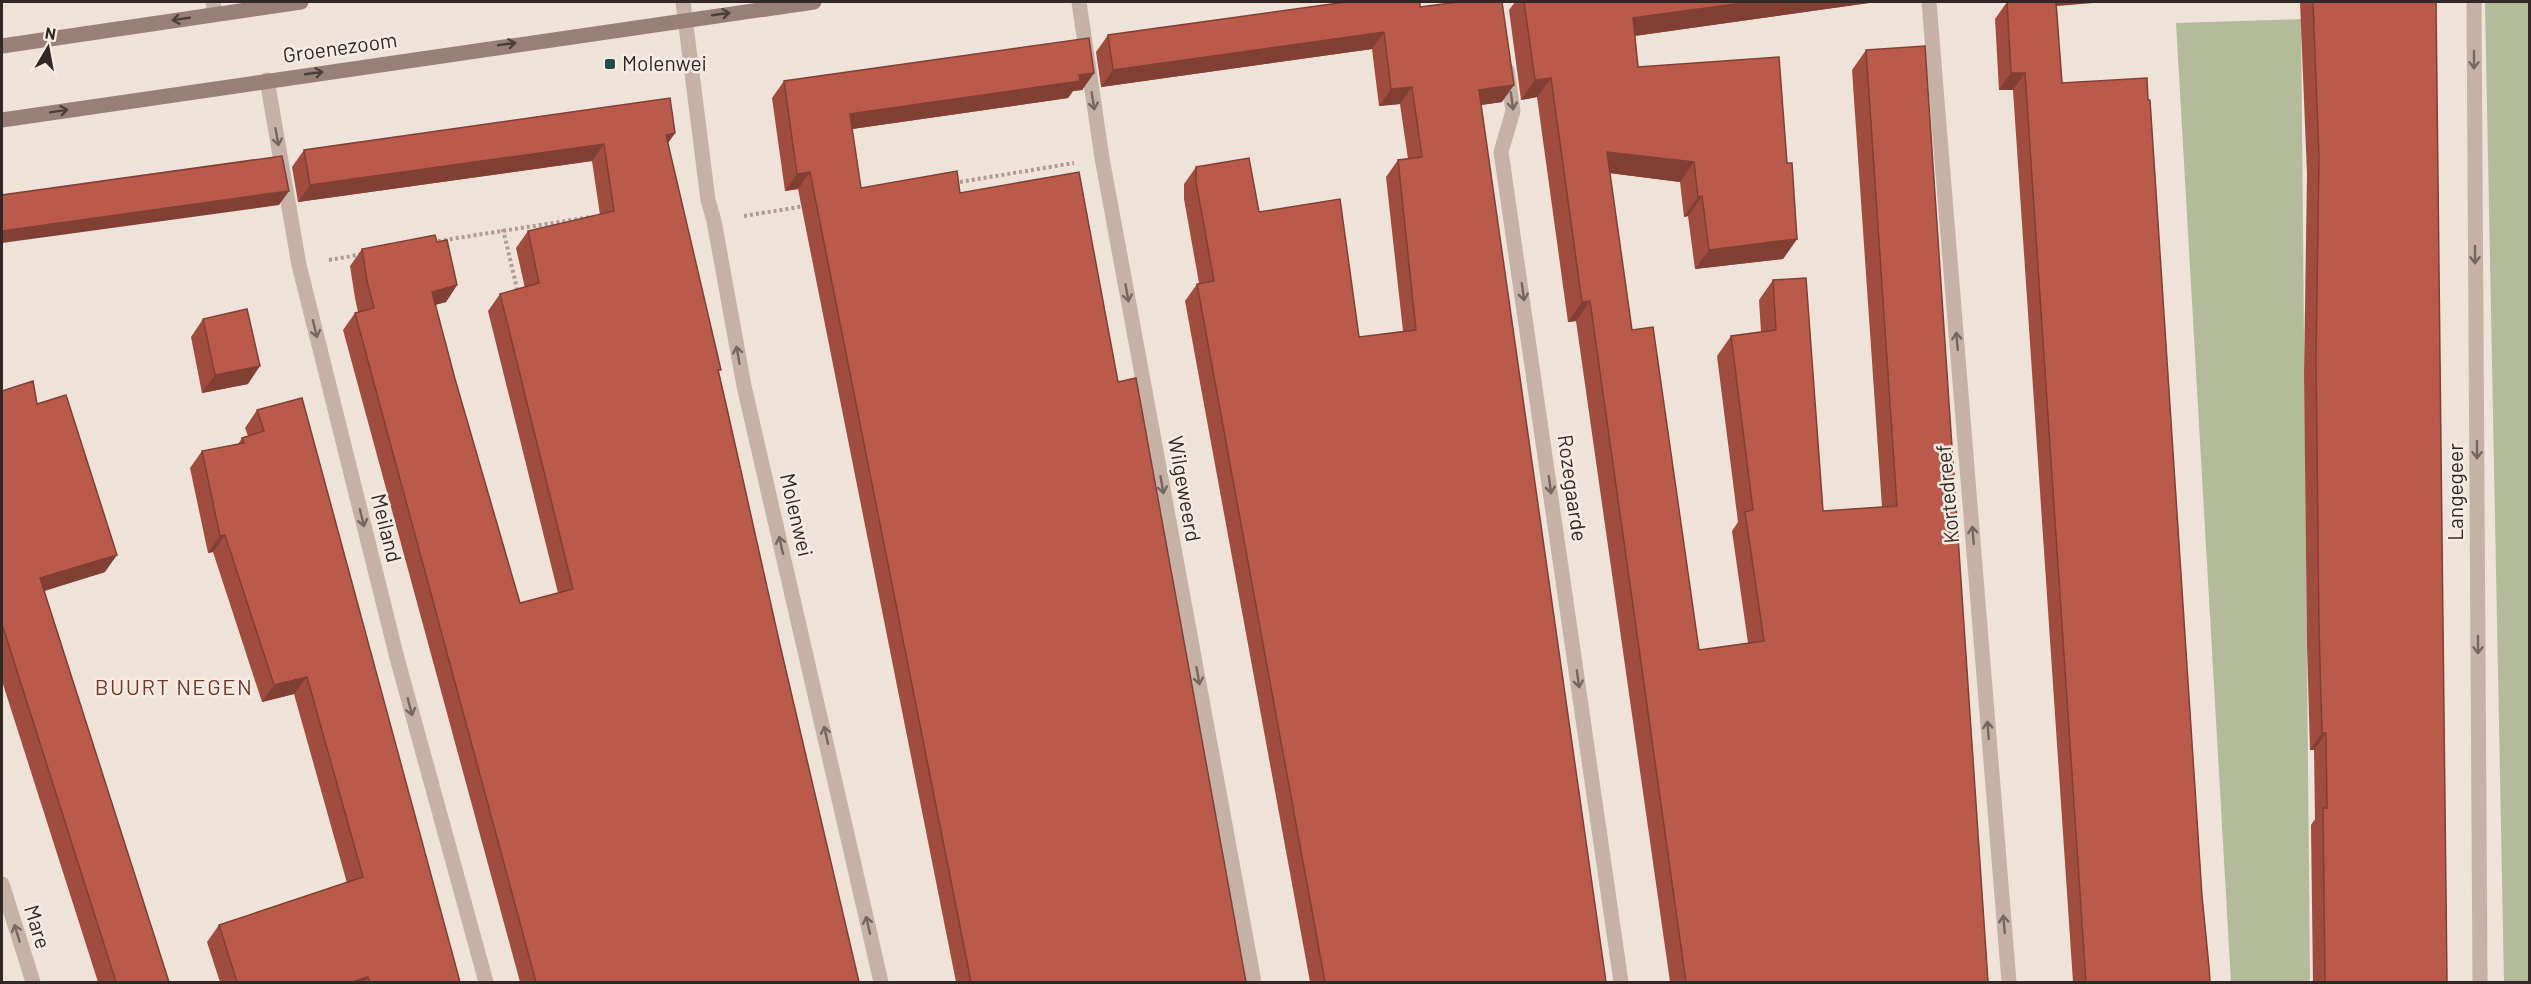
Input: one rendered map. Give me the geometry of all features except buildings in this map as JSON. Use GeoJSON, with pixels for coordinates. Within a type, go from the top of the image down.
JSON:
{"type":"FeatureCollection","features":[{"type":"Feature","properties":{"kind":"street"},"geometry":{"type":"LineString","coordinates":[[2,46],[214,8],[301,2]]}},
{"type":"Feature","properties":{"kind":"street"},"geometry":{"type":"LineString","coordinates":[[683,2],[685,18]]}},
{"type":"Feature","properties":{"kind":"street","name":"Groenezoom"},"geometry":{"type":"LineString","coordinates":[[2,120],[685,18],[814,2]]}},
{"type":"Feature","properties":{"kind":"street","name":"Wilgeweerd"},"geometry":{"type":"LineString","coordinates":[[1079,2],[1102,158],[1254,982]]}},
{"type":"Feature","properties":{"kind":"street","name":"Kortedreef"},"geometry":{"type":"LineString","coordinates":[[1929,2],[2009,982]]}},
{"type":"Feature","properties":{"kind":"street","name":"Langegeer"},"geometry":{"type":"LineString","coordinates":[[2474,2],[2480,982]]}},
{"type":"Feature","properties":{"kind":"street","name":"Molenwei"},"geometry":{"type":"LineString","coordinates":[[685,18],[708,200],[714,220],[744,386],[881,982]]}},
{"type":"Feature","properties":{"kind":"street","name":"Rozegaarde"},"geometry":{"type":"LineString","coordinates":[[1505,56],[1513,111],[1501,152],[1622,982]]}},
{"type":"Feature","properties":{"kind":"street","name":"Meiland"},"geometry":{"type":"LineString","coordinates":[[267,80],[299,265],[397,658],[486,982]]}},
{"type":"Feature","properties":{"kind":"street","name":"Mare"},"geometry":{"type":"LineString","coordinates":[[2,884],[33,982]]}},
{"type":"Feature","properties":{"kind":"path"},"geometry":{"type":"LineString","coordinates":[[951,183],[1102,158]]}},
{"type":"Feature","properties":{"kind":"path"},"geometry":{"type":"LineString","coordinates":[[714,220],[815,205]]}},
{"type":"Feature","properties":{"kind":"path"},"geometry":{"type":"LineString","coordinates":[[424,243],[594,216]]}},
{"type":"Feature","properties":{"kind":"path"},"geometry":{"type":"LineString","coordinates":[[503,230],[518,296]]}},
{"type":"Feature","properties":{"kind":"path"},"geometry":{"type":"LineString","coordinates":[[299,265],[367,253]]}},
{"type":"Feature","properties":{"kind":"green space"},"geometry":{"type":"Polygon","coordinates":[[[2485,2],[2530,2],[2529,982],[2504,982],[2485,2]]]}},
{"type":"Feature","properties":{"kind":"green space"},"geometry":{"type":"Polygon","coordinates":[[[2301,19],[2310,982],[2231,982],[2176,23],[2301,19]]]}},
{"type":"Feature","properties":{"kind":"place","name":"Molenwei"},"geometry":{"type":"Point","coordinates":[610,64]}},
{"type":"Feature","properties":{"kind":"district","name":"BUURT NEGEN"},"geometry":{"type":"Point","coordinates":[174,687]}}]}
